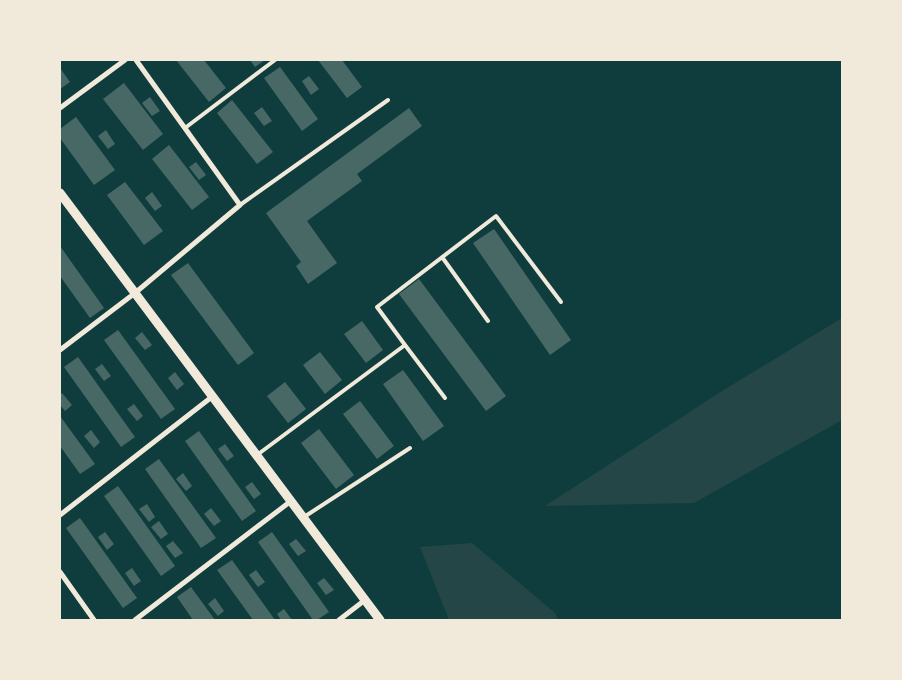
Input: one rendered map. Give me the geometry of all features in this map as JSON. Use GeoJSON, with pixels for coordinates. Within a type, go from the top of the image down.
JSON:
{"type":"FeatureCollection","features":[{"type":"Feature","properties":{"kind":"street"},"geometry":{"type":"LineString","coordinates":[[60,108],[125,60]]}},
{"type":"Feature","properties":{"kind":"street"},"geometry":{"type":"LineString","coordinates":[[60,350],[135,293],[240,205],[136,60]]}},
{"type":"Feature","properties":{"kind":"street"},"geometry":{"type":"LineString","coordinates":[[60,193],[380,620]]}},
{"type":"Feature","properties":{"kind":"street"},"geometry":{"type":"LineString","coordinates":[[60,515],[213,396]]}},
{"type":"Feature","properties":{"kind":"street"},"geometry":{"type":"LineString","coordinates":[[135,620],[291,500]]}},
{"type":"Feature","properties":{"kind":"street"},"geometry":{"type":"LineString","coordinates":[[60,572],[94,620]]}},
{"type":"Feature","properties":{"kind":"street"},"geometry":{"type":"LineString","coordinates":[[339,620],[365,600]]}},
{"type":"Feature","properties":{"kind":"lane"},"geometry":{"type":"LineString","coordinates":[[185,128],[275,60]]}},
{"type":"Feature","properties":{"kind":"lane"},"geometry":{"type":"LineString","coordinates":[[240,205],[388,100]]}},
{"type":"Feature","properties":{"kind":"lane"},"geometry":{"type":"LineString","coordinates":[[445,398],[377,307],[496,216],[562,302]]}},
{"type":"Feature","properties":{"kind":"lane"},"geometry":{"type":"LineString","coordinates":[[442,257],[488,321]]}},
{"type":"Feature","properties":{"kind":"lane"},"geometry":{"type":"LineString","coordinates":[[257,455],[405,345]]}},
{"type":"Feature","properties":{"kind":"lane"},"geometry":{"type":"LineString","coordinates":[[304,517],[410,448]]}},
{"type":"Feature","properties":{"kind":"shaded area"},"geometry":{"type":"Polygon","coordinates":[[[842,318],[842,420],[694,503],[545,506],[722,391],[842,318]]]}},
{"type":"Feature","properties":{"kind":"shaded area"},"geometry":{"type":"Polygon","coordinates":[[[472,543],[555,613],[558,620],[449,620],[420,547],[472,543]]]}},
{"type":"Feature","properties":{"kind":"building"},"geometry":{"type":"Polygon","coordinates":[[[176,60],[204,60],[226,88],[209,102],[176,60]]]}},
{"type":"Feature","properties":{"kind":"building"},"geometry":{"type":"Polygon","coordinates":[[[250,60],[265,60],[255,67],[250,60]]]}},
{"type":"Feature","properties":{"kind":"building"},"geometry":{"type":"Polygon","coordinates":[[[318,60],[342,60],[362,87],[347,98],[318,60]]]}},
{"type":"Feature","properties":{"kind":"building"},"geometry":{"type":"Polygon","coordinates":[[[280,67],[318,119],[302,131],[264,78],[280,67]]]}},
{"type":"Feature","properties":{"kind":"building"},"geometry":{"type":"Polygon","coordinates":[[[60,68],[70,82],[60,89],[60,68]]]}},
{"type":"Feature","properties":{"kind":"building"},"geometry":{"type":"Polygon","coordinates":[[[309,76],[319,89],[311,95],[302,81],[309,76]]]}},
{"type":"Feature","properties":{"kind":"building"},"geometry":{"type":"Polygon","coordinates":[[[124,83],[163,134],[143,150],[103,99],[124,83]]]}},
{"type":"Feature","properties":{"kind":"building"},"geometry":{"type":"Polygon","coordinates":[[[150,97],[160,111],[152,116],[142,103],[150,97]]]}},
{"type":"Feature","properties":{"kind":"building"},"geometry":{"type":"Polygon","coordinates":[[[232,100],[273,152],[257,164],[217,113],[232,100]]]}},
{"type":"Feature","properties":{"kind":"building"},"geometry":{"type":"Polygon","coordinates":[[[262,107],[272,121],[264,126],[254,113],[262,107]]]}},
{"type":"Feature","properties":{"kind":"building"},"geometry":{"type":"Polygon","coordinates":[[[409,108],[422,126],[357,174],[362,181],[307,221],[337,263],[308,284],[296,266],[301,262],[266,213],[409,108]]]}},
{"type":"Feature","properties":{"kind":"building"},"geometry":{"type":"Polygon","coordinates":[[[76,117],[115,170],[94,185],[60,138],[60,129],[76,117]]]}},
{"type":"Feature","properties":{"kind":"building"},"geometry":{"type":"Polygon","coordinates":[[[106,130],[115,144],[108,149],[98,136],[106,130]]]}},
{"type":"Feature","properties":{"kind":"building"},"geometry":{"type":"Polygon","coordinates":[[[169,145],[209,197],[192,210],[152,159],[169,145]]]}},
{"type":"Feature","properties":{"kind":"building"},"geometry":{"type":"Polygon","coordinates":[[[196,162],[206,175],[199,180],[189,167],[196,162]]]}},
{"type":"Feature","properties":{"kind":"building"},"geometry":{"type":"Polygon","coordinates":[[[125,182],[163,231],[144,245],[107,195],[125,182]]]}},
{"type":"Feature","properties":{"kind":"building"},"geometry":{"type":"Polygon","coordinates":[[[152,192],[162,206],[155,211],[145,198],[152,192]]]}},
{"type":"Feature","properties":{"kind":"building"},"geometry":{"type":"Polygon","coordinates":[[[494,229],[571,340],[550,355],[473,243],[494,229]]]}},
{"type":"Feature","properties":{"kind":"building"},"geometry":{"type":"Polygon","coordinates":[[[60,246],[104,308],[90,318],[60,276],[60,246]]]}},
{"type":"Feature","properties":{"kind":"building"},"geometry":{"type":"Polygon","coordinates":[[[188,263],[254,353],[238,365],[171,275],[188,263]]]}},
{"type":"Feature","properties":{"kind":"building"},"geometry":{"type":"Polygon","coordinates":[[[419,279],[506,396],[486,411],[399,294],[419,279]]]}},
{"type":"Feature","properties":{"kind":"building"},"geometry":{"type":"Polygon","coordinates":[[[362,321],[383,350],[366,363],[344,334],[362,321]]]}},
{"type":"Feature","properties":{"kind":"building"},"geometry":{"type":"Polygon","coordinates":[[[118,330],[175,409],[161,419],[104,340],[118,330]]]}},
{"type":"Feature","properties":{"kind":"building"},"geometry":{"type":"Polygon","coordinates":[[[142,332],[152,345],[145,350],[135,338],[142,332]]]}},
{"type":"Feature","properties":{"kind":"building"},"geometry":{"type":"Polygon","coordinates":[[[320,352],[342,380],[325,394],[303,365],[320,352]]]}},
{"type":"Feature","properties":{"kind":"building"},"geometry":{"type":"Polygon","coordinates":[[[78,357],[135,437],[121,447],[64,367],[78,357]]]}},
{"type":"Feature","properties":{"kind":"building"},"geometry":{"type":"Polygon","coordinates":[[[102,364],[111,376],[104,381],[95,369],[102,364]]]}},
{"type":"Feature","properties":{"kind":"building"},"geometry":{"type":"Polygon","coordinates":[[[403,370],[444,426],[423,441],[383,384],[403,370]]]}},
{"type":"Feature","properties":{"kind":"building"},"geometry":{"type":"Polygon","coordinates":[[[175,372],[184,384],[177,390],[168,378],[175,372]]]}},
{"type":"Feature","properties":{"kind":"building"},"geometry":{"type":"Polygon","coordinates":[[[285,382],[306,409],[288,423],[267,396],[285,382]]]}},
{"type":"Feature","properties":{"kind":"building"},"geometry":{"type":"Polygon","coordinates":[[[62,393],[72,405],[65,411],[60,405],[60,395],[62,393]]]}},
{"type":"Feature","properties":{"kind":"building"},"geometry":{"type":"Polygon","coordinates":[[[360,401],[394,446],[377,459],[343,414],[360,401]]]}},
{"type":"Feature","properties":{"kind":"building"},"geometry":{"type":"Polygon","coordinates":[[[134,404],[143,416],[137,421],[127,409],[134,404]]]}},
{"type":"Feature","properties":{"kind":"building"},"geometry":{"type":"Polygon","coordinates":[[[60,416],[95,464],[80,474],[60,446],[60,416]]]}},
{"type":"Feature","properties":{"kind":"building"},"geometry":{"type":"Polygon","coordinates":[[[319,429],[354,475],[336,489],[301,443],[319,429]]]}},
{"type":"Feature","properties":{"kind":"building"},"geometry":{"type":"Polygon","coordinates":[[[91,430],[100,442],[94,448],[84,436],[91,430]]]}},
{"type":"Feature","properties":{"kind":"building"},"geometry":{"type":"Polygon","coordinates":[[[199,431],[256,511],[242,521],[185,441],[199,431]]]}},
{"type":"Feature","properties":{"kind":"building"},"geometry":{"type":"Polygon","coordinates":[[[225,444],[234,456],[227,461],[218,449],[225,444]]]}},
{"type":"Feature","properties":{"kind":"building"},"geometry":{"type":"Polygon","coordinates":[[[159,459],[216,538],[201,548],[145,469],[159,459]]]}},
{"type":"Feature","properties":{"kind":"building"},"geometry":{"type":"Polygon","coordinates":[[[183,473],[192,486],[186,491],[176,479],[183,473]]]}},
{"type":"Feature","properties":{"kind":"building"},"geometry":{"type":"Polygon","coordinates":[[[252,482],[261,494],[254,499],[245,487],[252,482]]]}},
{"type":"Feature","properties":{"kind":"building"},"geometry":{"type":"Polygon","coordinates":[[[118,486],[175,566],[161,576],[104,496],[118,486]]]}},
{"type":"Feature","properties":{"kind":"building"},"geometry":{"type":"Polygon","coordinates":[[[147,504],[155,517],[149,522],[139,509],[147,504]]]}},
{"type":"Feature","properties":{"kind":"building"},"geometry":{"type":"Polygon","coordinates":[[[211,508],[221,521],[214,526],[204,514],[211,508]]]}},
{"type":"Feature","properties":{"kind":"building"},"geometry":{"type":"Polygon","coordinates":[[[80,518],[137,598],[123,608],[66,528],[80,518]]]}},
{"type":"Feature","properties":{"kind":"building"},"geometry":{"type":"Polygon","coordinates":[[[159,521],[168,534],[161,539],[151,527],[159,521]]]}},
{"type":"Feature","properties":{"kind":"building"},"geometry":{"type":"Polygon","coordinates":[[[105,532],[114,544],[107,550],[98,537],[105,532]]]}},
{"type":"Feature","properties":{"kind":"building"},"geometry":{"type":"Polygon","coordinates":[[[272,532],[329,612],[317,620],[313,620],[258,542],[272,532]]]}},
{"type":"Feature","properties":{"kind":"building"},"geometry":{"type":"Polygon","coordinates":[[[296,539],[306,551],[298,556],[289,544],[296,539]]]}},
{"type":"Feature","properties":{"kind":"building"},"geometry":{"type":"Polygon","coordinates":[[[173,541],[183,553],[175,558],[166,546],[173,541]]]}},
{"type":"Feature","properties":{"kind":"building"},"geometry":{"type":"Polygon","coordinates":[[[232,560],[275,620],[253,620],[217,570],[232,560]]]}},
{"type":"Feature","properties":{"kind":"building"},"geometry":{"type":"Polygon","coordinates":[[[132,568],[141,581],[134,586],[125,573],[132,568]]]}},
{"type":"Feature","properties":{"kind":"building"},"geometry":{"type":"Polygon","coordinates":[[[256,570],[265,582],[258,587],[249,575],[256,570]]]}},
{"type":"Feature","properties":{"kind":"building"},"geometry":{"type":"Polygon","coordinates":[[[324,578],[334,590],[326,595],[317,583],[324,578]]]}},
{"type":"Feature","properties":{"kind":"building"},"geometry":{"type":"Polygon","coordinates":[[[191,587],[215,620],[193,620],[177,597],[191,587]]]}},
{"type":"Feature","properties":{"kind":"building"},"geometry":{"type":"Polygon","coordinates":[[[215,598],[224,611],[218,616],[208,604],[215,598]]]}},
{"type":"Feature","properties":{"kind":"building"},"geometry":{"type":"Polygon","coordinates":[[[284,609],[292,620],[281,620],[277,614],[284,609]]]}}]}
